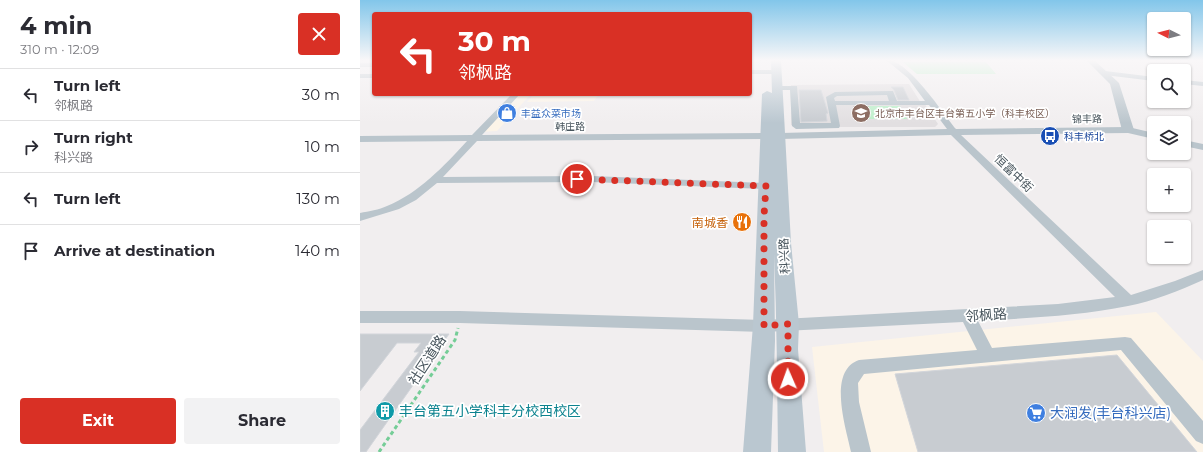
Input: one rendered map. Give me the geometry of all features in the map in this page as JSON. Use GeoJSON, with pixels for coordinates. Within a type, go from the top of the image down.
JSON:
{"type":"FeatureCollection","features":[{"type":"Feature","properties":{"kind":"main road","name":"科兴路"},"geometry":{"type":"LineString","coordinates":[[772,81],[773,136],[788,324],[787,349],[792,452]]}},
{"type":"Feature","properties":{"kind":"main road","name":"科兴路"},"geometry":{"type":"LineString","coordinates":[[757,452],[764,326],[764,216],[766,186],[773,136],[776,88],[774,81]]}},
{"type":"Feature","properties":{"kind":"street","name":"恒富中街"},"geometry":{"type":"LineString","coordinates":[[915,81],[953,132],[1128,301]]}},
{"type":"Feature","properties":{"kind":"street"},"geometry":{"type":"LineString","coordinates":[[1112,81],[1123,109],[1128,130]]}},
{"type":"Feature","properties":{"kind":"street"},"geometry":{"type":"LineString","coordinates":[[776,88],[794,88],[796,126],[836,126],[831,103],[931,102]]}},
{"type":"Feature","properties":{"kind":"street"},"geometry":{"type":"LineString","coordinates":[[360,217],[394,208],[410,199],[435,180],[514,96]]}},
{"type":"Feature","properties":{"kind":"street","name":"锦丰路"},"geometry":{"type":"LineString","coordinates":[[773,136],[1128,130],[1147,134]]}},
{"type":"Feature","properties":{"kind":"street","name":"韩庄路"},"geometry":{"type":"LineString","coordinates":[[360,139],[773,136]]}},
{"type":"Feature","properties":{"kind":"street"},"geometry":{"type":"LineString","coordinates":[[1191,144],[1203,147]]}},
{"type":"Feature","properties":{"kind":"street"},"geometry":{"type":"LineString","coordinates":[[435,180],[592,179],[766,186]]}},
{"type":"Feature","properties":{"kind":"street","name":"邻枫路"},"geometry":{"type":"LineString","coordinates":[[360,317],[460,317],[764,326],[968,316],[1058,310],[1128,301],[1180,285],[1203,275]]}},
{"type":"Feature","properties":{"kind":"street"},"geometry":{"type":"LineString","coordinates":[[968,316],[988,356]]}},
{"type":"Feature","properties":{"kind":"street"},"geometry":{"type":"LineString","coordinates":[[861,452],[850,402],[849,382],[860,367],[1125,343],[1203,435]]}},
{"type":"Feature","properties":{"kind":"lane"},"geometry":{"type":"LineString","coordinates":[[1191,83],[1203,84]]}},
{"type":"Feature","properties":{"kind":"path","name":"社区道路"},"geometry":{"type":"LineString","coordinates":[[379,452],[455,340],[460,317]]}},
{"type":"Feature","properties":{"kind":"shaded area","name":"北京市丰台区丰台第五小学（科丰校区）"},"geometry":{"type":"Polygon","coordinates":[[[909,84],[921,103],[924,103],[938,124],[935,127],[795,127],[791,125],[791,85],[909,84]]]}},
{"type":"Feature","properties":{"kind":"shaded area","name":"丰益众菜市场"},"geometry":{"type":"Polygon","coordinates":[[[518,96],[529,96],[497,131],[479,132],[518,96]]]}},
{"type":"Feature","properties":{"kind":"shaded area"},"geometry":{"type":"Polygon","coordinates":[[[532,96],[598,96],[594,101],[527,102],[532,96]]]}},
{"type":"Feature","properties":{"kind":"shaded area"},"geometry":{"type":"Polygon","coordinates":[[[1156,312],[1203,361],[1203,452],[824,452],[812,347],[1156,312]]]}},
{"type":"Feature","properties":{"kind":"green space"},"geometry":{"type":"Polygon","coordinates":[[[856,106],[900,106],[907,119],[860,119],[856,106]]]}},
{"type":"Feature","properties":{"kind":"building"},"geometry":{"type":"Polygon","coordinates":[[[891,87],[903,87],[909,100],[898,100],[894,90],[891,87]]]}},
{"type":"Feature","properties":{"kind":"building"},"geometry":{"type":"Polygon","coordinates":[[[799,90],[821,90],[828,113],[826,114],[827,121],[801,122],[799,90]]]}},
{"type":"Feature","properties":{"kind":"building","name":"丰台第五小学科丰分校西校区"},"geometry":{"type":"Polygon","coordinates":[[[360,334],[449,334],[366,452],[360,452],[360,430],[419,352],[414,352],[421,343],[397,343],[360,391],[360,334]]]}},
{"type":"Feature","properties":{"kind":"building","name":"大润发(丰台科兴店)"},"geometry":{"type":"Polygon","coordinates":[[[1117,355],[1197,452],[918,452],[895,374],[1117,355]]]}},
{"type":"Feature","properties":{"kind":"place","name":"丰益众菜市场"},"geometry":{"type":"Point","coordinates":[507,113]}},
{"type":"Feature","properties":{"kind":"place","name":"北京市丰台区丰台第五小学（科丰校区）"},"geometry":{"type":"Point","coordinates":[861,113]}},
{"type":"Feature","properties":{"kind":"place","name":"科丰桥北"},"geometry":{"type":"Point","coordinates":[1050,136]}},
{"type":"Feature","properties":{"kind":"place","name":"南城香"},"geometry":{"type":"Point","coordinates":[742,222]}},
{"type":"Feature","properties":{"kind":"place","name":"丰台第五小学科丰分校西校区"},"geometry":{"type":"Point","coordinates":[385,411]}},
{"type":"Feature","properties":{"kind":"place","name":"大润发(丰台科兴店)"},"geometry":{"type":"Point","coordinates":[1036,413]}},
{"type":"Feature","properties":{"kind":"route"},"geometry":{"type":"LineString","coordinates":[[577,179],[766,186],[764,216],[764,326],[788,324],[788,379]]}}]}
